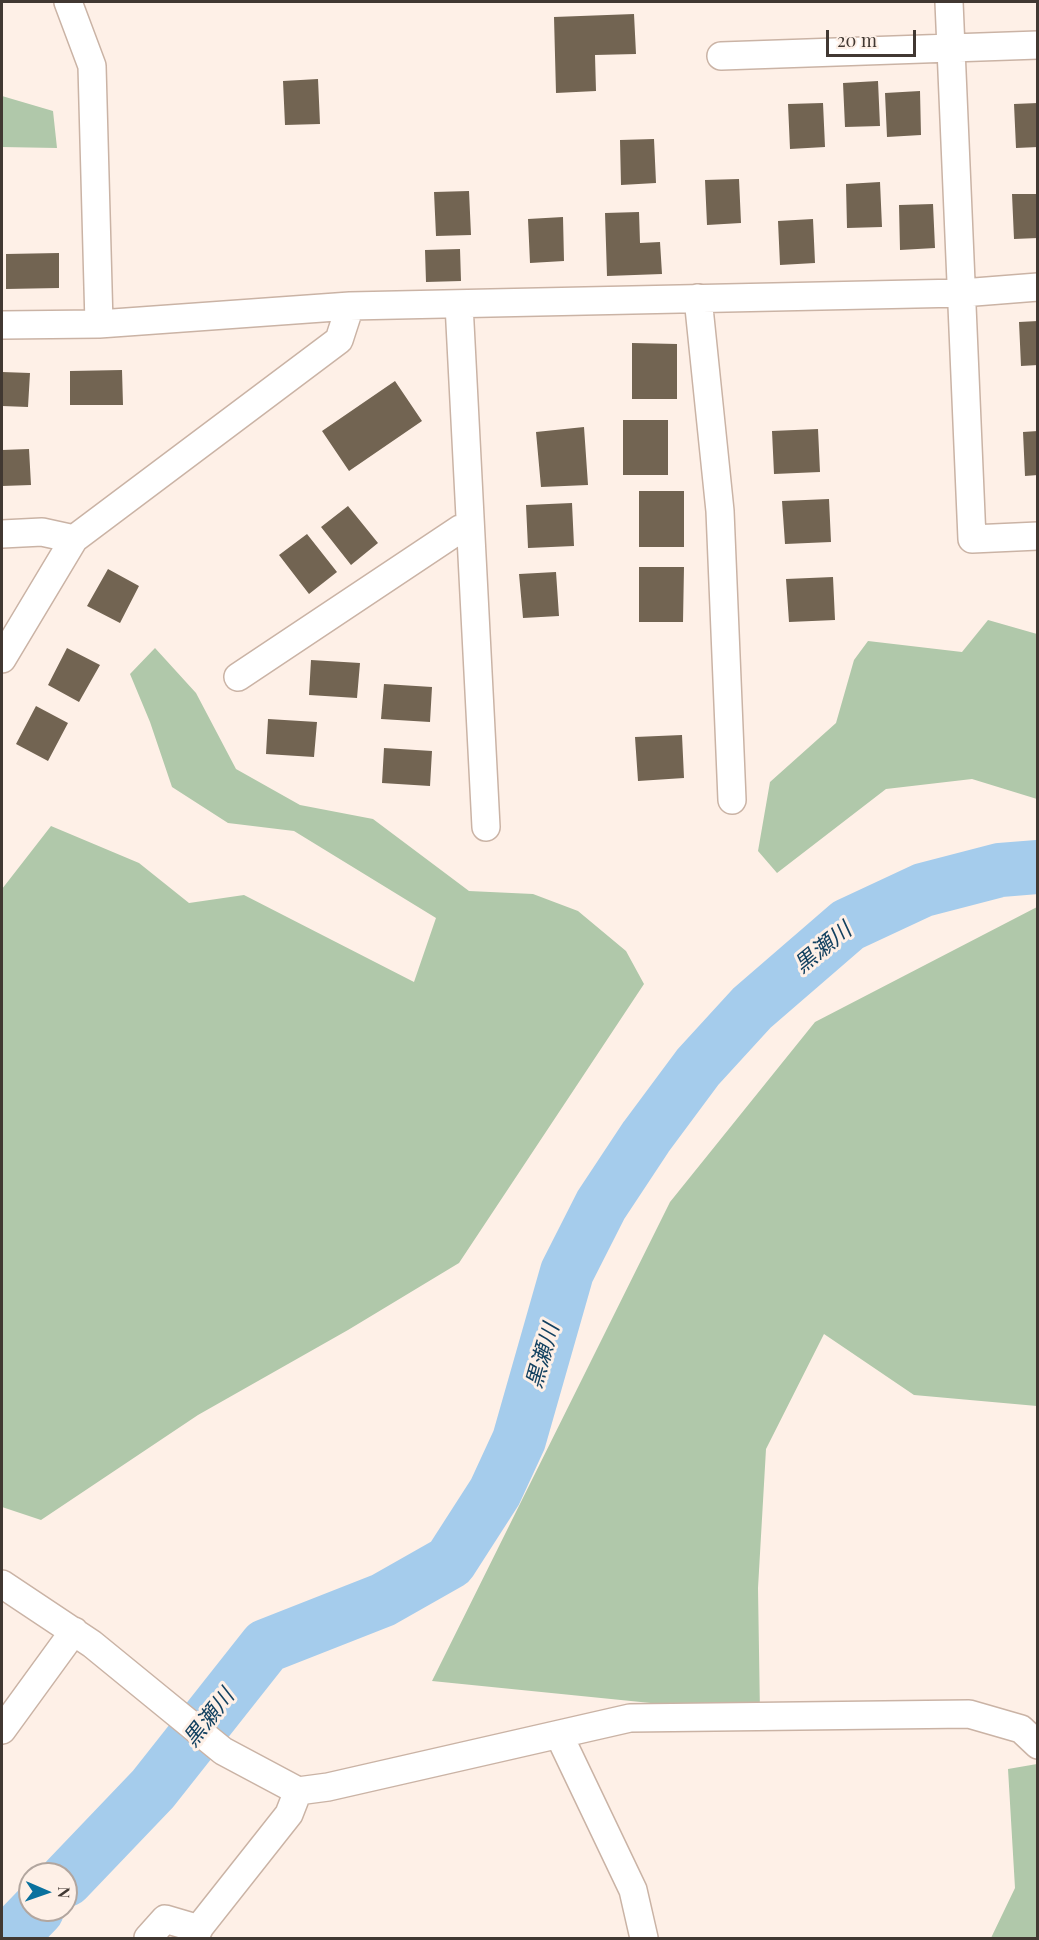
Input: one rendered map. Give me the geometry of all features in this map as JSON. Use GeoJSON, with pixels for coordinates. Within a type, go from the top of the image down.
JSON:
{"type":"FeatureCollection","features":[{"type":"Feature","properties":{"kind":"street"},"geometry":{"type":"LineString","coordinates":[[68,2],[92,66],[99,324]]}},
{"type":"Feature","properties":{"kind":"street"},"geometry":{"type":"LineString","coordinates":[[949,2],[972,539],[1038,536]]}},
{"type":"Feature","properties":{"kind":"street"},"geometry":{"type":"LineString","coordinates":[[721,56],[1038,45]]}},
{"type":"Feature","properties":{"kind":"street"},"geometry":{"type":"LineString","coordinates":[[2,325],[99,324],[350,306],[962,293],[1038,287]]}},
{"type":"Feature","properties":{"kind":"street"},"geometry":{"type":"LineString","coordinates":[[698,298],[720,511],[732,800]]}},
{"type":"Feature","properties":{"kind":"street"},"geometry":{"type":"LineString","coordinates":[[459,304],[486,828]]}},
{"type":"Feature","properties":{"kind":"street"},"geometry":{"type":"LineString","coordinates":[[2,659],[74,539],[339,340],[350,306]]}},
{"type":"Feature","properties":{"kind":"street"},"geometry":{"type":"LineString","coordinates":[[238,677],[460,529],[470,527]]}},
{"type":"Feature","properties":{"kind":"street"},"geometry":{"type":"LineString","coordinates":[[2,534],[42,532],[74,539]]}},
{"type":"Feature","properties":{"kind":"street"},"geometry":{"type":"LineString","coordinates":[[2,1584],[83,1638],[223,1751],[289,1785],[328,1787],[630,1718],[969,1714],[1021,1729],[1038,1745]]}},
{"type":"Feature","properties":{"kind":"street"},"geometry":{"type":"LineString","coordinates":[[2,1730],[83,1638]]}},
{"type":"Feature","properties":{"kind":"street"},"geometry":{"type":"LineString","coordinates":[[559,1735],[633,1890],[644,1938]]}},
{"type":"Feature","properties":{"kind":"street"},"geometry":{"type":"LineString","coordinates":[[148,1938],[165,1918],[195,1934],[289,1814],[289,1785]]}},
{"type":"Feature","properties":{"kind":"green space"},"geometry":{"type":"Polygon","coordinates":[[[2,96],[53,111],[57,148],[2,147],[2,96]]]}},
{"type":"Feature","properties":{"kind":"green space"},"geometry":{"type":"Polygon","coordinates":[[[988,620],[1037,634],[1037,799],[972,779],[886,789],[777,873],[758,851],[770,782],[836,723],[854,660],[868,641],[962,652],[988,620]]]}},
{"type":"Feature","properties":{"kind":"green space"},"geometry":{"type":"Polygon","coordinates":[[[155,648],[196,693],[236,769],[300,805],[373,819],[469,891],[533,894],[578,911],[626,951],[644,984],[459,1263],[348,1330],[198,1415],[41,1520],[2,1507],[2,889],[51,826],[139,863],[189,903],[244,895],[414,982],[436,918],[294,831],[228,823],[172,787],[150,722],[130,674],[155,648]]]}},
{"type":"Feature","properties":{"kind":"green space"},"geometry":{"type":"Polygon","coordinates":[[[1037,907],[1037,1406],[914,1395],[824,1334],[766,1449],[758,1588],[760,1714],[432,1681],[670,1202],[815,1022],[1037,907]]]}},
{"type":"Feature","properties":{"kind":"green space"},"geometry":{"type":"Polygon","coordinates":[[[1037,1764],[1037,1938],[991,1938],[1015,1888],[1008,1769],[1037,1764]]]}},
{"type":"Feature","properties":{"kind":"building"},"geometry":{"type":"Polygon","coordinates":[[[634,14],[636,54],[595,55],[596,91],[556,93],[554,17],[634,14]]]}},
{"type":"Feature","properties":{"kind":"building"},"geometry":{"type":"Polygon","coordinates":[[[318,79],[320,124],[285,125],[283,81],[318,79]]]}},
{"type":"Feature","properties":{"kind":"building"},"geometry":{"type":"Polygon","coordinates":[[[878,81],[880,126],[845,127],[843,83],[878,81]]]}},
{"type":"Feature","properties":{"kind":"building"},"geometry":{"type":"Polygon","coordinates":[[[920,91],[921,135],[887,137],[885,93],[920,91]]]}},
{"type":"Feature","properties":{"kind":"building"},"geometry":{"type":"Polygon","coordinates":[[[823,103],[825,147],[790,149],[788,104],[823,103]]]}},
{"type":"Feature","properties":{"kind":"building"},"geometry":{"type":"Polygon","coordinates":[[[1038,103],[1038,147],[1016,148],[1014,104],[1038,103]]]}},
{"type":"Feature","properties":{"kind":"building"},"geometry":{"type":"Polygon","coordinates":[[[654,139],[656,183],[621,185],[620,140],[654,139]]]}},
{"type":"Feature","properties":{"kind":"building"},"geometry":{"type":"Polygon","coordinates":[[[739,179],[741,223],[707,225],[705,180],[739,179]]]}},
{"type":"Feature","properties":{"kind":"building"},"geometry":{"type":"Polygon","coordinates":[[[880,182],[882,227],[847,228],[846,184],[880,182]]]}},
{"type":"Feature","properties":{"kind":"building"},"geometry":{"type":"Polygon","coordinates":[[[469,191],[471,235],[436,236],[434,192],[469,191]]]}},
{"type":"Feature","properties":{"kind":"building"},"geometry":{"type":"Polygon","coordinates":[[[1012,194],[1038,194],[1038,238],[1014,239],[1012,194]]]}},
{"type":"Feature","properties":{"kind":"building"},"geometry":{"type":"Polygon","coordinates":[[[933,204],[935,248],[900,250],[899,205],[933,204]]]}},
{"type":"Feature","properties":{"kind":"building"},"geometry":{"type":"Polygon","coordinates":[[[639,212],[640,243],[660,242],[662,274],[607,276],[605,213],[639,212]]]}},
{"type":"Feature","properties":{"kind":"building"},"geometry":{"type":"Polygon","coordinates":[[[563,217],[564,261],[530,263],[528,219],[563,217]]]}},
{"type":"Feature","properties":{"kind":"building"},"geometry":{"type":"Polygon","coordinates":[[[813,219],[815,263],[780,265],[778,221],[813,219]]]}},
{"type":"Feature","properties":{"kind":"building"},"geometry":{"type":"Polygon","coordinates":[[[460,249],[461,281],[426,282],[425,250],[460,249]]]}},
{"type":"Feature","properties":{"kind":"building"},"geometry":{"type":"Polygon","coordinates":[[[59,253],[59,288],[6,289],[6,254],[59,253]]]}},
{"type":"Feature","properties":{"kind":"building"},"geometry":{"type":"Polygon","coordinates":[[[1038,321],[1038,365],[1021,366],[1019,322],[1038,321]]]}},
{"type":"Feature","properties":{"kind":"building"},"geometry":{"type":"Polygon","coordinates":[[[632,343],[677,344],[677,399],[632,399],[632,343]]]}},
{"type":"Feature","properties":{"kind":"building"},"geometry":{"type":"Polygon","coordinates":[[[122,370],[123,405],[70,405],[70,371],[122,370]]]}},
{"type":"Feature","properties":{"kind":"building"},"geometry":{"type":"Polygon","coordinates":[[[2,372],[30,373],[28,407],[2,406],[2,372]]]}},
{"type":"Feature","properties":{"kind":"building"},"geometry":{"type":"Polygon","coordinates":[[[395,381],[422,421],[349,471],[322,431],[395,381]]]}},
{"type":"Feature","properties":{"kind":"building"},"geometry":{"type":"Polygon","coordinates":[[[623,420],[668,420],[668,475],[623,475],[623,420]]]}},
{"type":"Feature","properties":{"kind":"building"},"geometry":{"type":"Polygon","coordinates":[[[584,427],[588,485],[541,487],[536,432],[584,427]]]}},
{"type":"Feature","properties":{"kind":"building"},"geometry":{"type":"Polygon","coordinates":[[[818,429],[820,472],[774,474],[772,431],[818,429]]]}},
{"type":"Feature","properties":{"kind":"building"},"geometry":{"type":"Polygon","coordinates":[[[1038,431],[1038,475],[1025,476],[1023,432],[1038,431]]]}},
{"type":"Feature","properties":{"kind":"building"},"geometry":{"type":"Polygon","coordinates":[[[29,449],[31,485],[2,486],[2,450],[29,449]]]}},
{"type":"Feature","properties":{"kind":"building"},"geometry":{"type":"Polygon","coordinates":[[[639,491],[684,491],[684,547],[639,547],[639,491]]]}},
{"type":"Feature","properties":{"kind":"building"},"geometry":{"type":"Polygon","coordinates":[[[829,499],[831,542],[785,544],[782,501],[829,499]]]}},
{"type":"Feature","properties":{"kind":"building"},"geometry":{"type":"Polygon","coordinates":[[[572,503],[574,546],[528,548],[526,505],[572,503]]]}},
{"type":"Feature","properties":{"kind":"building"},"geometry":{"type":"Polygon","coordinates":[[[348,506],[378,543],[351,565],[321,527],[348,506]]]}},
{"type":"Feature","properties":{"kind":"building"},"geometry":{"type":"Polygon","coordinates":[[[307,534],[337,572],[309,594],[279,555],[307,534]]]}},
{"type":"Feature","properties":{"kind":"building"},"geometry":{"type":"Polygon","coordinates":[[[639,567],[684,567],[683,622],[639,622],[639,567]]]}},
{"type":"Feature","properties":{"kind":"building"},"geometry":{"type":"Polygon","coordinates":[[[108,569],[139,586],[120,623],[87,606],[108,569]]]}},
{"type":"Feature","properties":{"kind":"building"},"geometry":{"type":"Polygon","coordinates":[[[556,572],[559,616],[523,618],[519,574],[556,572]]]}},
{"type":"Feature","properties":{"kind":"building"},"geometry":{"type":"Polygon","coordinates":[[[833,577],[835,620],[789,622],[786,579],[833,577]]]}},
{"type":"Feature","properties":{"kind":"building"},"geometry":{"type":"Polygon","coordinates":[[[67,648],[100,665],[79,702],[48,685],[67,648]]]}},
{"type":"Feature","properties":{"kind":"building"},"geometry":{"type":"Polygon","coordinates":[[[311,660],[360,663],[357,698],[309,695],[311,660]]]}},
{"type":"Feature","properties":{"kind":"building"},"geometry":{"type":"Polygon","coordinates":[[[384,684],[432,687],[430,722],[381,719],[384,684]]]}},
{"type":"Feature","properties":{"kind":"building"},"geometry":{"type":"Polygon","coordinates":[[[36,706],[68,723],[48,761],[16,744],[36,706]]]}},
{"type":"Feature","properties":{"kind":"building"},"geometry":{"type":"Polygon","coordinates":[[[268,719],[317,722],[314,757],[266,754],[268,719]]]}},
{"type":"Feature","properties":{"kind":"building"},"geometry":{"type":"Polygon","coordinates":[[[682,735],[684,778],[638,781],[635,737],[682,735]]]}},
{"type":"Feature","properties":{"kind":"building"},"geometry":{"type":"Polygon","coordinates":[[[384,748],[432,751],[430,786],[382,783],[384,748]]]}},
{"type":"Feature","properties":{"kind":"waterway","name":"黒瀬川"},"geometry":{"type":"LineString","coordinates":[[78,1867],[153,1789],[266,1646],[383,1600],[450,1562],[495,1492],[519,1440],[567,1272],[601,1205],[646,1137],[698,1067],[752,1008],[848,925],[923,890],[1000,870],[1038,867]]}},
{"type":"Feature","properties":{"kind":"waterway","name":"黒瀬川"},"geometry":{"type":"LineString","coordinates":[[10,1938],[25,1922]]}}]}
